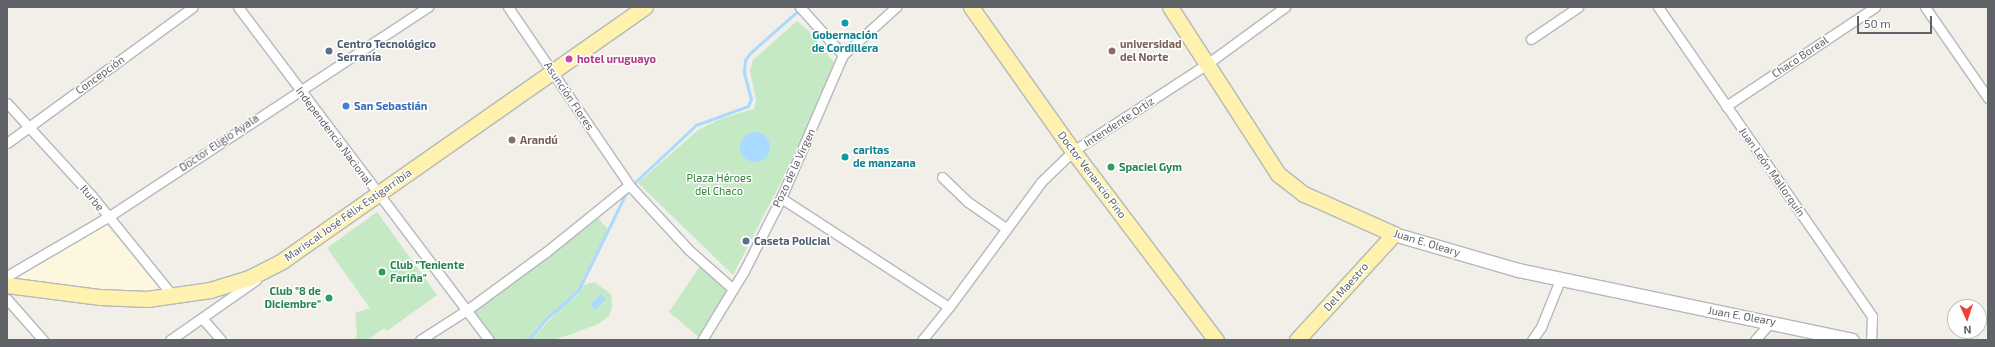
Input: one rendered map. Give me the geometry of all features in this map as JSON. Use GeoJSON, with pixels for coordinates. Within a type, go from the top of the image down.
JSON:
{"type":"FeatureCollection","features":[{"type":"Feature","properties":{"kind":"main road","name":"Mariscal José Félix Estigarribia"},"geometry":{"type":"LineString","coordinates":[[7,285],[126,299],[173,296],[230,284],[282,261],[645,7]]}},
{"type":"Feature","properties":{"kind":"main road","name":"Doctor Venancio Pino"},"geometry":{"type":"LineString","coordinates":[[971,7],[1073,151],[1216,340]]}},
{"type":"Feature","properties":{"kind":"main road","name":"Juan E. Oleary"},"geometry":{"type":"LineString","coordinates":[[1170,7],[1265,156],[1290,185],[1304,194],[1394,234]]}},
{"type":"Feature","properties":{"kind":"main road","name":"Del Maestro"},"geometry":{"type":"LineString","coordinates":[[1297,340],[1394,234]]}},
{"type":"Feature","properties":{"kind":"street","name":"Concepción"},"geometry":{"type":"LineString","coordinates":[[7,143],[28,126],[193,7]]}},
{"type":"Feature","properties":{"kind":"street","name":"Independencia Nacional"},"geometry":{"type":"LineString","coordinates":[[238,7],[299,91],[489,340]]}},
{"type":"Feature","properties":{"kind":"street","name":"Doctor Eligio Ayala"},"geometry":{"type":"LineString","coordinates":[[7,276],[108,217],[428,7]]}},
{"type":"Feature","properties":{"kind":"street","name":"Asunción Flores"},"geometry":{"type":"LineString","coordinates":[[508,7],[631,188],[689,250],[733,289]]}},
{"type":"Feature","properties":{"kind":"street","name":"Pozo de la Virgen"},"geometry":{"type":"LineString","coordinates":[[706,338],[781,198],[843,55],[896,7]]}},
{"type":"Feature","properties":{"kind":"street","name":"Intendente Ortiz"},"geometry":{"type":"LineString","coordinates":[[922,340],[949,307],[1041,182],[1073,151],[1207,64],[1285,7]]}},
{"type":"Feature","properties":{"kind":"street"},"geometry":{"type":"LineString","coordinates":[[1531,39],[1578,7]]}},
{"type":"Feature","properties":{"kind":"street","name":"Juan León Mallorquín"},"geometry":{"type":"LineString","coordinates":[[1658,7],[1872,316],[1871,340]]}},
{"type":"Feature","properties":{"kind":"street","name":"Chaco Boreal"},"geometry":{"type":"LineString","coordinates":[[1726,106],[1874,7]]}},
{"type":"Feature","properties":{"kind":"street"},"geometry":{"type":"LineString","coordinates":[[1925,7],[1988,98]]}},
{"type":"Feature","properties":{"kind":"street"},"geometry":{"type":"LineString","coordinates":[[802,9],[811,21],[843,55]]}},
{"type":"Feature","properties":{"kind":"street","name":"Iturbe"},"geometry":{"type":"LineString","coordinates":[[7,103],[108,217],[173,296]]}},
{"type":"Feature","properties":{"kind":"street"},"geometry":{"type":"LineString","coordinates":[[942,177],[968,202],[1007,229]]}},
{"type":"Feature","properties":{"kind":"street"},"geometry":{"type":"LineString","coordinates":[[420,340],[467,310],[631,188]]}},
{"type":"Feature","properties":{"kind":"street"},"geometry":{"type":"LineString","coordinates":[[781,198],[949,307]]}},
{"type":"Feature","properties":{"kind":"street","name":"Juan E. Oleary"},"geometry":{"type":"LineString","coordinates":[[1394,234],[1560,280],[1776,323],[1852,340]]}},
{"type":"Feature","properties":{"kind":"street"},"geometry":{"type":"LineString","coordinates":[[170,340],[282,261]]}},
{"type":"Feature","properties":{"kind":"street"},"geometry":{"type":"LineString","coordinates":[[1532,340],[1541,328],[1560,280]]}},
{"type":"Feature","properties":{"kind":"street"},"geometry":{"type":"LineString","coordinates":[[7,299],[43,340]]}},
{"type":"Feature","properties":{"kind":"street"},"geometry":{"type":"LineString","coordinates":[[202,318],[221,340]]}},
{"type":"Feature","properties":{"kind":"street"},"geometry":{"type":"LineString","coordinates":[[1755,340],[1776,323]]}},
{"type":"Feature","properties":{"kind":"shaded area"},"geometry":{"type":"Polygon","coordinates":[[[106,225],[165,295],[12,280],[106,225]]]}},
{"type":"Feature","properties":{"kind":"green space","name":"Plaza Héroes del Chaco"},"geometry":{"type":"Polygon","coordinates":[[[797,21],[809,31],[836,65],[778,188],[733,275],[638,183],[698,130],[720,119],[754,109],[756,100],[750,71],[753,60],[797,21]]]}},
{"type":"Feature","properties":{"kind":"green space","name":"Club \"Teniente Fariña\""},"geometry":{"type":"Polygon","coordinates":[[[377,212],[437,295],[387,331],[384,328],[368,340],[355,340],[357,332],[355,313],[370,308],[327,248],[377,212]]]}},
{"type":"Feature","properties":{"kind":"green space"},"geometry":{"type":"Polygon","coordinates":[[[595,215],[608,229],[578,291],[547,317],[528,340],[489,340],[467,310],[595,215]]]}},
{"type":"Feature","properties":{"kind":"green space"},"geometry":{"type":"Polygon","coordinates":[[[702,263],[733,289],[702,340],[669,312],[702,263]]]}},
{"type":"Feature","properties":{"kind":"green space"},"geometry":{"type":"Polygon","coordinates":[[[594,282],[611,294],[612,307],[609,316],[598,324],[553,340],[531,340],[562,307],[578,295],[584,285],[594,282]]]}},
{"type":"Feature","properties":{"kind":"water"},"geometry":{"type":"Polygon","coordinates":[[[755,132],[766,136],[770,147],[766,158],[755,162],[744,158],[740,147],[744,136],[755,132]]]}},
{"type":"Feature","properties":{"kind":"water"},"geometry":{"type":"Polygon","coordinates":[[[601,294],[606,299],[595,310],[590,305],[601,294]]]}},
{"type":"Feature","properties":{"kind":"waterway"},"geometry":{"type":"LineString","coordinates":[[632,185],[696,125],[748,106],[751,99],[744,72],[745,60],[750,53],[801,8]]}},
{"type":"Feature","properties":{"kind":"waterway"},"geometry":{"type":"LineString","coordinates":[[528,340],[548,317],[578,291],[627,191]]}},
{"type":"Feature","properties":{"kind":"place","name":"Gobernación de Cordillera"},"geometry":{"type":"Point","coordinates":[845,23]}},
{"type":"Feature","properties":{"kind":"place","name":"Centro Tecnológico Serranía"},"geometry":{"type":"Point","coordinates":[329,51]}},
{"type":"Feature","properties":{"kind":"place","name":"universidad del Norte"},"geometry":{"type":"Point","coordinates":[1112,51]}},
{"type":"Feature","properties":{"kind":"place","name":"hotel uruguayo"},"geometry":{"type":"Point","coordinates":[569,59]}},
{"type":"Feature","properties":{"kind":"place","name":"San Sebastián"},"geometry":{"type":"Point","coordinates":[346,106]}},
{"type":"Feature","properties":{"kind":"place","name":"Arandú"},"geometry":{"type":"Point","coordinates":[512,140]}},
{"type":"Feature","properties":{"kind":"place","name":"caritas de manzana"},"geometry":{"type":"Point","coordinates":[845,157]}},
{"type":"Feature","properties":{"kind":"place","name":"Spaciel Gym"},"geometry":{"type":"Point","coordinates":[1111,167]}},
{"type":"Feature","properties":{"kind":"place","name":"Caseta Policial"},"geometry":{"type":"Point","coordinates":[746,241]}},
{"type":"Feature","properties":{"kind":"place","name":"Club \"Teniente Fariña\""},"geometry":{"type":"Point","coordinates":[382,272]}},
{"type":"Feature","properties":{"kind":"place","name":"Club \"8 de Diciembre\""},"geometry":{"type":"Point","coordinates":[329,298]}}]}
